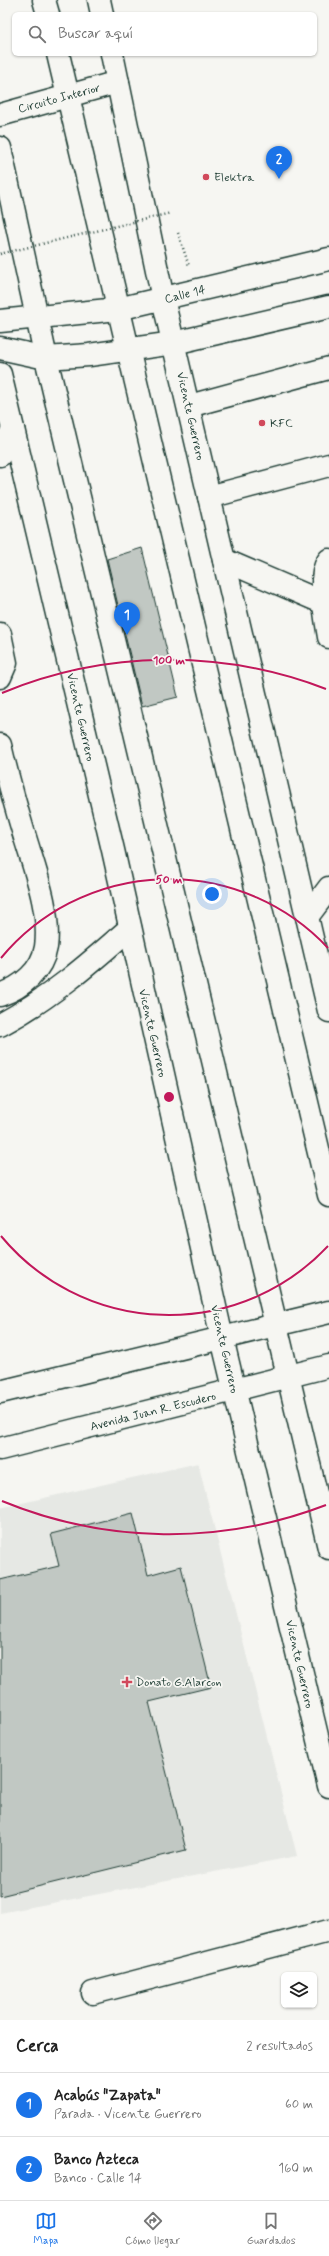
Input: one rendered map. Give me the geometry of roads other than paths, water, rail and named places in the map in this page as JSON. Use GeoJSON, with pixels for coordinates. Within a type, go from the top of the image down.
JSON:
{"type":"FeatureCollection","features":[{"type":"Feature","properties":{"kind":"main road"},"geometry":{"type":"LineString","coordinates":[[44,0],[47,12]]}},
{"type":"Feature","properties":{"kind":"main road"},"geometry":{"type":"LineString","coordinates":[[99,0],[102,12]]}},
{"type":"Feature","properties":{"kind":"main road"},"geometry":{"type":"LineString","coordinates":[[58,56],[329,1195]]}},
{"type":"Feature","properties":{"kind":"main road","name":"Vicente Guerrero"},"geometry":{"type":"LineString","coordinates":[[112,56],[163,299],[329,1011]]}},
{"type":"Feature","properties":{"kind":"main road","name":"Circuito Interior"},"geometry":{"type":"LineString","coordinates":[[0,115],[118,82]]}},
{"type":"Feature","properties":{"kind":"main road"},"geometry":{"type":"LineString","coordinates":[[0,148],[46,358],[329,1548]]}},
{"type":"Feature","properties":{"kind":"main road","name":"Calle 14"},"geometry":{"type":"LineString","coordinates":[[0,321],[118,309],[329,259]]}},
{"type":"Feature","properties":{"kind":"main road"},"geometry":{"type":"LineString","coordinates":[[0,348],[46,358],[129,349],[174,343],[329,307]]}},
{"type":"Feature","properties":{"kind":"main road"},"geometry":{"type":"LineString","coordinates":[[189,406],[329,368]]}},
{"type":"Feature","properties":{"kind":"main road","name":"Vicente Guerrero"},"geometry":{"type":"LineString","coordinates":[[0,374],[130,928],[222,1338],[329,1786]]}},
{"type":"Feature","properties":{"kind":"main road"},"geometry":{"type":"LineString","coordinates":[[0,455],[13,429]]}},
{"type":"Feature","properties":{"kind":"main road"},"geometry":{"type":"LineString","coordinates":[[209,497],[329,465]]}},
{"type":"Feature","properties":{"kind":"main road"},"geometry":{"type":"LineString","coordinates":[[224,560],[324,603]]}},
{"type":"Feature","properties":{"kind":"main road"},"geometry":{"type":"LineString","coordinates":[[329,560],[325,564],[324,603],[329,637]]}},
{"type":"Feature","properties":{"kind":"main road"},"geometry":{"type":"LineString","coordinates":[[0,634],[6,663],[0,677]]}},
{"type":"Feature","properties":{"kind":"main road"},"geometry":{"type":"LineString","coordinates":[[0,745],[6,795],[44,903],[46,947],[34,975],[13,991],[0,995]]}},
{"type":"Feature","properties":{"kind":"main road"},"geometry":{"type":"LineString","coordinates":[[307,917],[329,888]]}},
{"type":"Feature","properties":{"kind":"main road"},"geometry":{"type":"LineString","coordinates":[[0,1025],[30,1009],[73,977],[130,928]]}},
{"type":"Feature","properties":{"kind":"main road"},"geometry":{"type":"LineString","coordinates":[[0,1392],[329,1312]]}},
{"type":"Feature","properties":{"kind":"main road","name":"Avenida Juan R. Escudero"},"geometry":{"type":"LineString","coordinates":[[0,1449],[235,1391],[329,1366]]}},
{"type":"Feature","properties":{"kind":"main road"},"geometry":{"type":"LineString","coordinates":[[93,1993],[329,1931]]}},
{"type":"Feature","properties":{"kind":"place","name":"Elektra"},"geometry":{"type":"Point","coordinates":[206,177]}},
{"type":"Feature","properties":{"kind":"place","name":"Banco Azteca"},"geometry":{"type":"Point","coordinates":[279,179]}},
{"type":"Feature","properties":{"kind":"place","name":"KFC"},"geometry":{"type":"Point","coordinates":[262,423]}},
{"type":"Feature","properties":{"kind":"place","name":"Acabús \"Zapata\""},"geometry":{"type":"Point","coordinates":[127,635]}},
{"type":"Feature","properties":{"kind":"place","name":"Donato G.Alarcon"},"geometry":{"type":"Point","coordinates":[127,1682]}}]}
